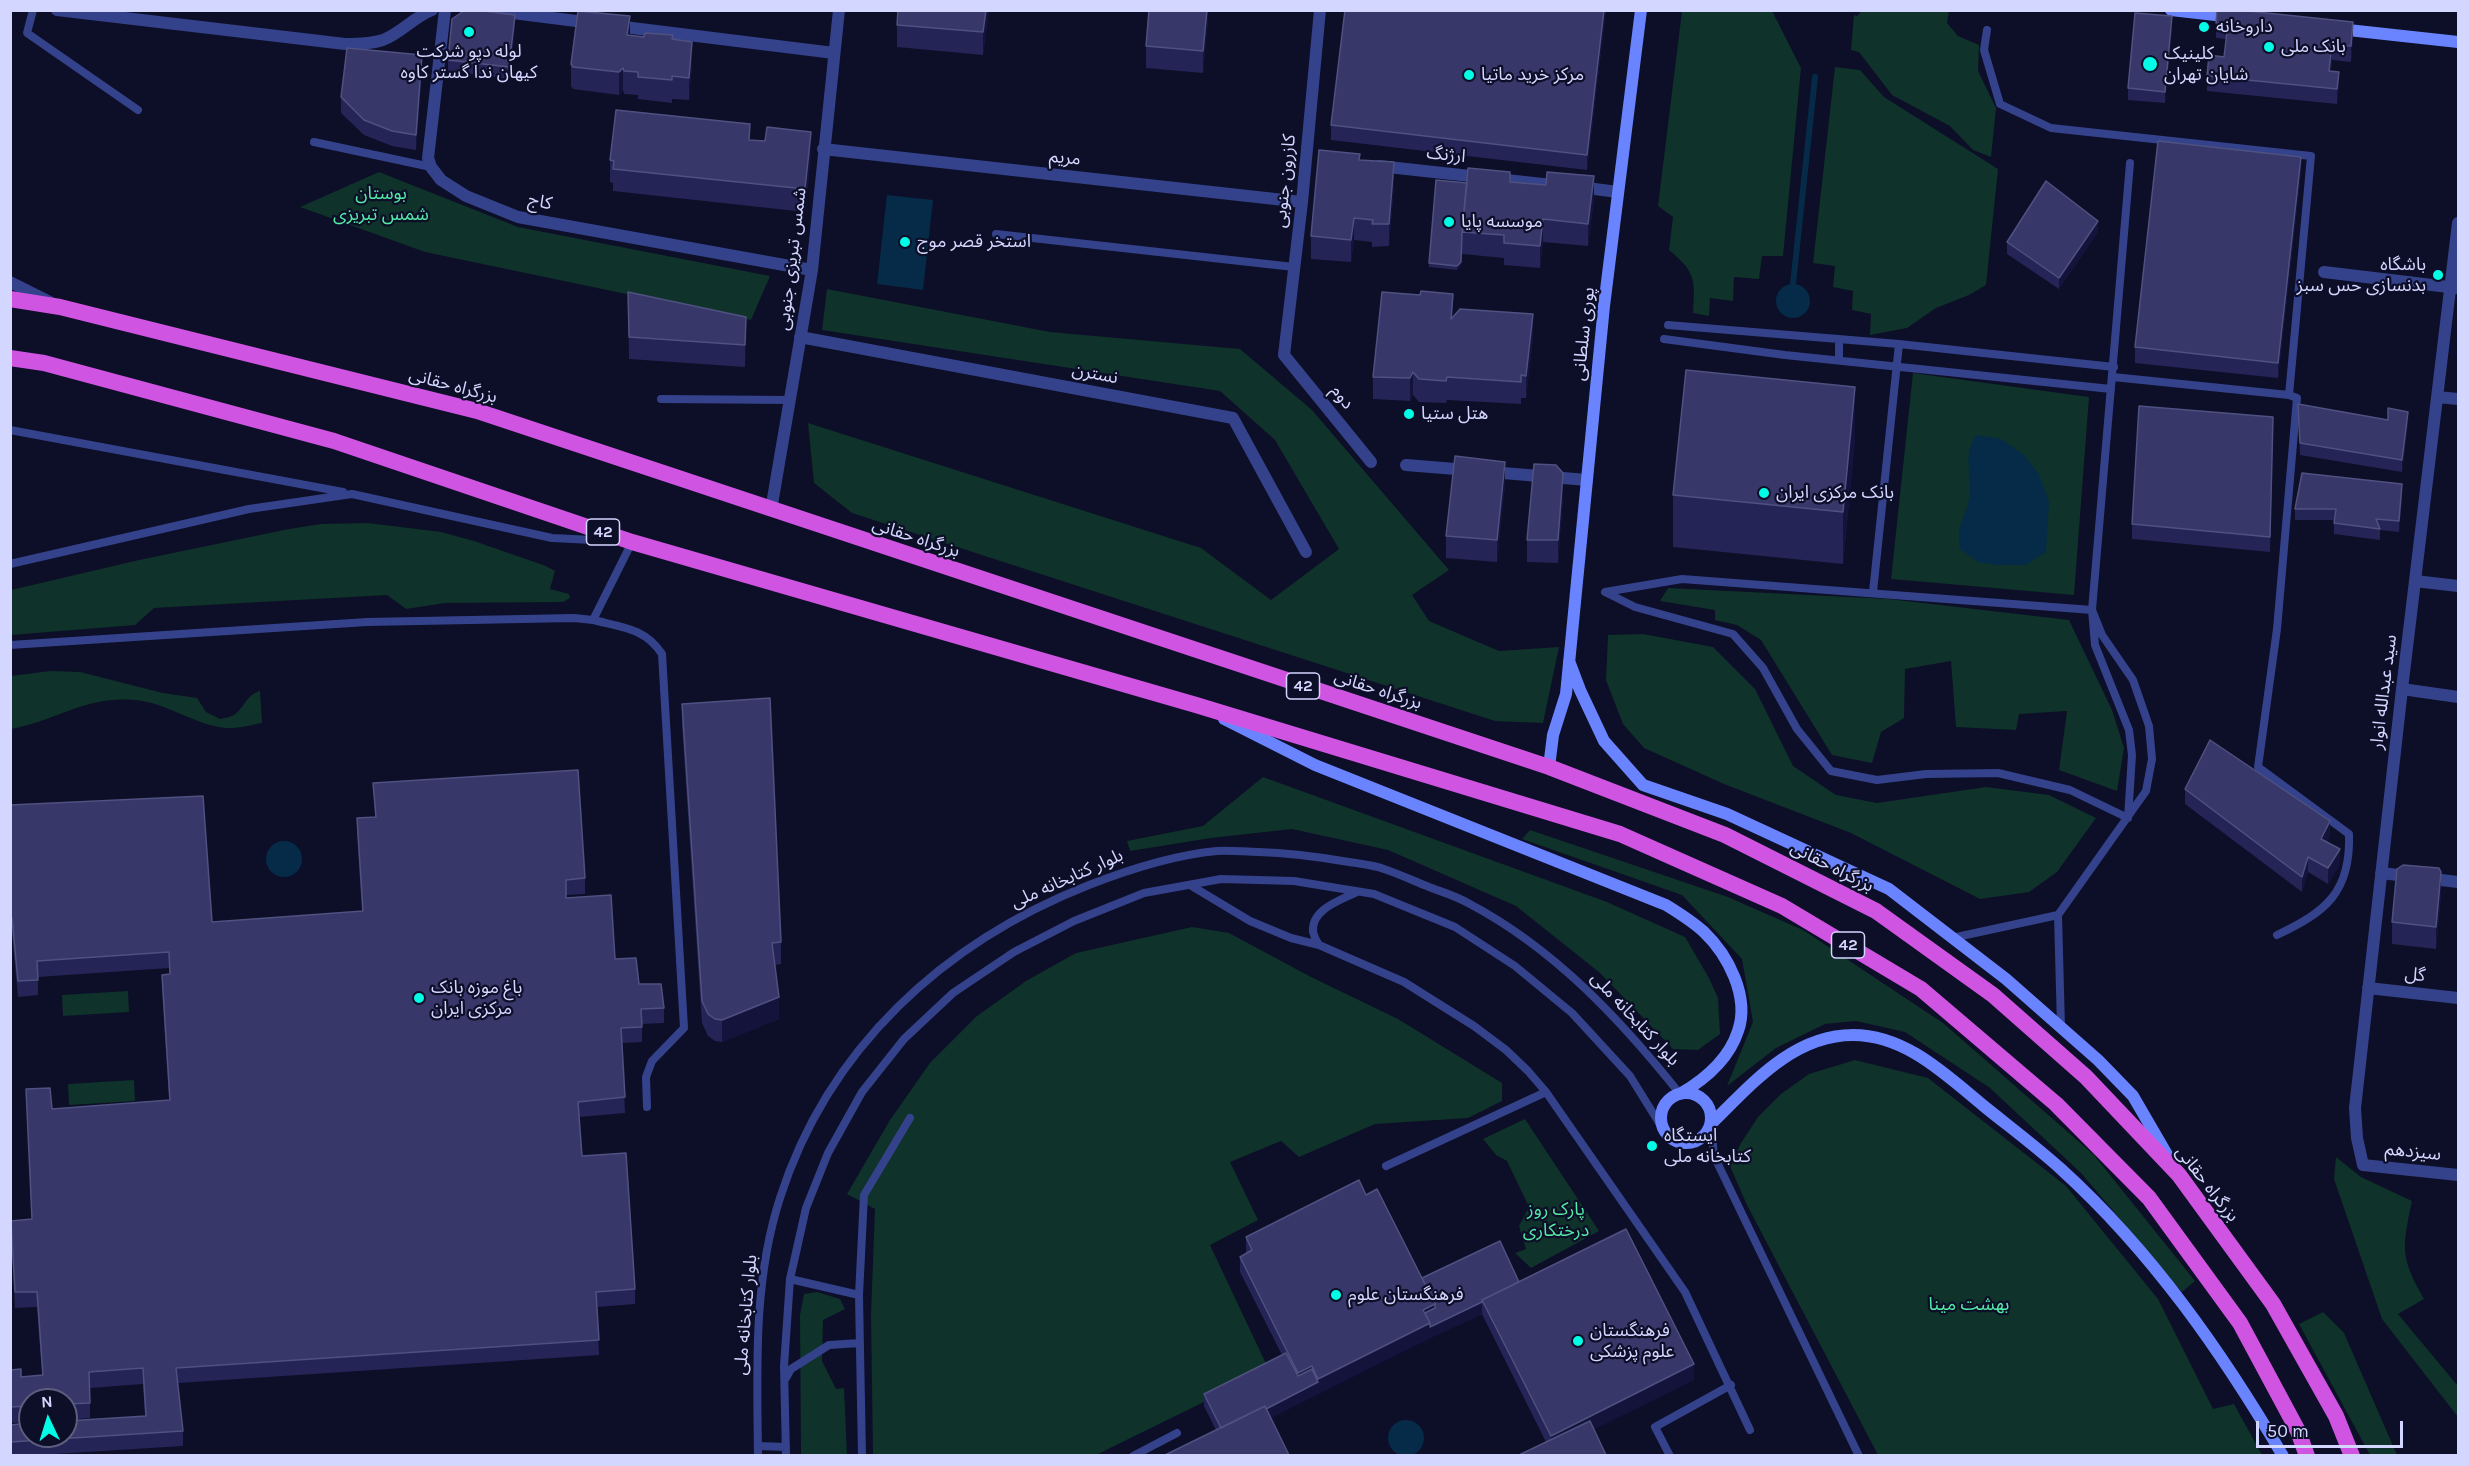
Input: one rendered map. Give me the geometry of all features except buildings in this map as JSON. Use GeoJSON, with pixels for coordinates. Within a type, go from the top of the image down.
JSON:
{"type":"FeatureCollection","features":[{"type":"Feature","properties":{"kind":"highway","name":"بزرگراه حقانی"},"geometry":{"type":"LineString","coordinates":[[10,299],[60,307],[477,411],[1549,767],[1725,835],[1876,911],[1993,995],[2086,1077],[2179,1175],[2273,1304],[2336,1416],[2352,1455]]}},
{"type":"Feature","properties":{"kind":"highway","name":"42"},"geometry":{"type":"LineString","coordinates":[[10,358],[44,363],[334,441],[632,542],[1196,705],[1620,834],[1782,906],[1921,989],[2056,1104],[2149,1198],[2240,1323],[2298,1431],[2307,1455]]}},
{"type":"Feature","properties":{"kind":"main road","name":"پوری سلطانی"},"geometry":{"type":"LineString","coordinates":[[1549,767],[1553,735],[1566,694],[1604,306],[1641,10]]}},
{"type":"Feature","properties":{"kind":"main road"},"geometry":{"type":"LineString","coordinates":[[2171,10],[2240,18]]}},
{"type":"Feature","properties":{"kind":"main road"},"geometry":{"type":"LineString","coordinates":[[2320,27],[2458,42]]}},
{"type":"Feature","properties":{"kind":"main road"},"geometry":{"type":"LineString","coordinates":[[1569,661],[1604,741],[1643,785],[1727,814],[1889,889],[2006,979],[2098,1060],[2133,1096],[2179,1175]]}},
{"type":"Feature","properties":{"kind":"main road"},"geometry":{"type":"LineString","coordinates":[[1196,705],[1315,765],[1666,905],[1704,932],[1727,961],[1740,996],[1738,1031],[1721,1060],[1699,1083],[1666,1103],[1662,1110],[1662,1126],[1672,1139],[1687,1144],[1702,1138],[1711,1124],[1770,1067],[1794,1052],[1821,1041],[1851,1035],[1874,1037],[1896,1043],[1929,1062],[2062,1170],[2114,1222],[2168,1284],[2217,1350],[2283,1455]]}},
{"type":"Feature","properties":{"kind":"main road"},"geometry":{"type":"LineString","coordinates":[[1680,1094],[1689,1093],[1704,1100],[1712,1116],[1711,1124]]}},
{"type":"Feature","properties":{"kind":"street"},"geometry":{"type":"LineString","coordinates":[[57,10],[345,45],[364,44],[385,39],[418,16],[432,10]]}},
{"type":"Feature","properties":{"kind":"street"},"geometry":{"type":"LineString","coordinates":[[431,166],[428,158],[444,10]]}},
{"type":"Feature","properties":{"kind":"street"},"geometry":{"type":"LineString","coordinates":[[489,10],[834,53]]}},
{"type":"Feature","properties":{"kind":"street","name":"شمس تبریزی جنوبی"},"geometry":{"type":"LineString","coordinates":[[771,510],[812,270],[839,10]]}},
{"type":"Feature","properties":{"kind":"street","name":"کازرون جنوبی"},"geometry":{"type":"LineString","coordinates":[[1284,355],[1302,202],[1312,159],[1320,10]]}},
{"type":"Feature","properties":{"kind":"street","name":"مریم"},"geometry":{"type":"LineString","coordinates":[[824,149],[1302,202]]}},
{"type":"Feature","properties":{"kind":"street","name":"ارژنگ"},"geometry":{"type":"LineString","coordinates":[[1364,165],[1618,192]]}},
{"type":"Feature","properties":{"kind":"street","name":"کاج"},"geometry":{"type":"LineString","coordinates":[[431,166],[441,180],[466,196],[518,217],[812,270]]}},
{"type":"Feature","properties":{"kind":"street","name":"سید عبدالله انوار"},"geometry":{"type":"LineString","coordinates":[[2363,1165],[2357,1138],[2355,1108],[2415,581],[2438,397],[2455,288],[2458,223]]}},
{"type":"Feature","properties":{"kind":"street"},"geometry":{"type":"LineString","coordinates":[[2324,272],[2455,288]]}},
{"type":"Feature","properties":{"kind":"street"},"geometry":{"type":"LineString","coordinates":[[10,282],[60,307]]}},
{"type":"Feature","properties":{"kind":"street","name":"نسترن"},"geometry":{"type":"LineString","coordinates":[[800,337],[1233,418],[1306,552]]}},
{"type":"Feature","properties":{"kind":"street","name":"دوم"},"geometry":{"type":"LineString","coordinates":[[1284,355],[1371,462]]}},
{"type":"Feature","properties":{"kind":"street"},"geometry":{"type":"LineString","coordinates":[[2438,397],[2458,399]]}},
{"type":"Feature","properties":{"kind":"street"},"geometry":{"type":"LineString","coordinates":[[1406,465],[1587,480]]}},
{"type":"Feature","properties":{"kind":"street"},"geometry":{"type":"LineString","coordinates":[[2415,581],[2458,586]]}},
{"type":"Feature","properties":{"kind":"street"},"geometry":{"type":"LineString","coordinates":[[2402,689],[2458,697]]}},
{"type":"Feature","properties":{"kind":"street"},"geometry":{"type":"LineString","coordinates":[[2381,873],[2458,882]]}},
{"type":"Feature","properties":{"kind":"street","name":"گل"},"geometry":{"type":"LineString","coordinates":[[2368,988],[2458,998]]}},
{"type":"Feature","properties":{"kind":"street","name":"سیزدهم"},"geometry":{"type":"LineString","coordinates":[[2363,1165],[2458,1175]]}},
{"type":"Feature","properties":{"kind":"lane"},"geometry":{"type":"LineString","coordinates":[[33,10],[27,33],[138,110]]}},
{"type":"Feature","properties":{"kind":"lane"},"geometry":{"type":"LineString","coordinates":[[1987,30],[1984,50],[2000,104],[2051,128],[2311,156],[2289,395]]}},
{"type":"Feature","properties":{"kind":"lane"},"geometry":{"type":"LineString","coordinates":[[314,142],[431,166]]}},
{"type":"Feature","properties":{"kind":"lane"},"geometry":{"type":"LineString","coordinates":[[2127,818],[2132,755],[2129,730],[2096,645],[2092,610],[2130,163]]}},
{"type":"Feature","properties":{"kind":"lane"},"geometry":{"type":"LineString","coordinates":[[996,234],[1294,267]]}},
{"type":"Feature","properties":{"kind":"lane"},"geometry":{"type":"LineString","coordinates":[[1668,325],[1899,344],[2114,367]]}},
{"type":"Feature","properties":{"kind":"lane"},"geometry":{"type":"LineString","coordinates":[[1664,339],[1897,367],[2111,389]]}},
{"type":"Feature","properties":{"kind":"lane"},"geometry":{"type":"LineString","coordinates":[[1839,339],[1839,360]]}},
{"type":"Feature","properties":{"kind":"lane"},"geometry":{"type":"LineString","coordinates":[[1873,592],[1899,344]]}},
{"type":"Feature","properties":{"kind":"lane"},"geometry":{"type":"LineString","coordinates":[[2113,377],[2289,395],[2297,398],[2277,629],[2258,767],[2349,834],[2350,856],[2337,895],[2303,923],[2277,935]]}},
{"type":"Feature","properties":{"kind":"lane"},"geometry":{"type":"LineString","coordinates":[[662,399],[790,400]]}},
{"type":"Feature","properties":{"kind":"lane"},"geometry":{"type":"LineString","coordinates":[[10,430],[352,494],[552,538],[632,542],[593,620]]}},
{"type":"Feature","properties":{"kind":"lane"},"geometry":{"type":"LineString","coordinates":[[10,564],[249,509],[352,494]]}},
{"type":"Feature","properties":{"kind":"lane"},"geometry":{"type":"LineString","coordinates":[[2092,610],[1682,579],[1605,592],[1635,607],[1733,634],[1764,668],[1797,729],[1831,771],[1877,780],[1926,774],[1998,773],[2070,790],[2127,818]]}},
{"type":"Feature","properties":{"kind":"lane"},"geometry":{"type":"LineString","coordinates":[[2061,1028],[2058,915],[2146,790],[2152,759],[2149,726],[2133,680],[2102,635],[2092,610]]}},
{"type":"Feature","properties":{"kind":"lane"},"geometry":{"type":"LineString","coordinates":[[10,645],[367,622],[574,618],[593,620],[642,633],[655,644],[662,654],[684,1028],[652,1061],[646,1077],[647,1107]]}},
{"type":"Feature","properties":{"kind":"lane","name":"بلوار کتابخانه ملی"},"geometry":{"type":"LineString","coordinates":[[758,1451],[756,1365],[762,1275],[779,1199],[802,1141],[838,1076],[883,1020],[935,971],[1020,917],[1062,896],[1136,866],[1218,851],[1297,853],[1381,868],[1468,902],[1532,943],[1592,993],[1652,1059],[1680,1094]]}},
{"type":"Feature","properties":{"kind":"lane"},"geometry":{"type":"LineString","coordinates":[[758,1451],[786,1451],[784,1381],[790,1279],[806,1208],[828,1152],[862,1092],[904,1039],[953,993],[1014,952],[1074,921],[1144,893],[1221,879],[1294,881],[1374,894],[1455,927],[1515,966],[1572,1013],[1630,1076],[1666,1134]]}},
{"type":"Feature","properties":{"kind":"lane"},"geometry":{"type":"LineString","coordinates":[[1190,885],[1250,921],[1291,938],[1319,945],[1404,982],[1474,1026],[1506,1050],[1528,1071],[1546,1092],[1685,1292],[1731,1385],[1750,1430]]}},
{"type":"Feature","properties":{"kind":"lane"},"geometry":{"type":"LineString","coordinates":[[1319,945],[1313,932],[1315,921],[1330,905],[1358,892]]}},
{"type":"Feature","properties":{"kind":"lane"},"geometry":{"type":"LineString","coordinates":[[1952,938],[2058,915]]}},
{"type":"Feature","properties":{"kind":"lane"},"geometry":{"type":"LineString","coordinates":[[1386,1166],[1546,1092]]}},
{"type":"Feature","properties":{"kind":"lane"},"geometry":{"type":"LineString","coordinates":[[862,1455],[859,1295],[864,1195],[910,1118]]}},
{"type":"Feature","properties":{"kind":"lane"},"geometry":{"type":"LineString","coordinates":[[1711,1124],[1714,1156],[1858,1455]]}},
{"type":"Feature","properties":{"kind":"lane"},"geometry":{"type":"LineString","coordinates":[[790,1279],[859,1295]]}},
{"type":"Feature","properties":{"kind":"lane"},"geometry":{"type":"LineString","coordinates":[[784,1381],[791,1369],[829,1346],[860,1343]]}},
{"type":"Feature","properties":{"kind":"lane"},"geometry":{"type":"LineString","coordinates":[[1670,1455],[1655,1426],[1731,1385]]}},
{"type":"Feature","properties":{"kind":"lane"},"geometry":{"type":"LineString","coordinates":[[1133,1455],[1177,1434]]}},
{"type":"Feature","properties":{"kind":"green space"},"geometry":{"type":"Polygon","coordinates":[[[1682,11],[1772,11],[1801,68],[1783,256],[1762,256],[1759,279],[1734,277],[1733,301],[1710,298],[1709,316],[1693,313],[1692,277],[1684,264],[1669,250],[1673,217],[1658,206],[1682,11]]]}},
{"type":"Feature","properties":{"kind":"green space"},"geometry":{"type":"Polygon","coordinates":[[[1862,11],[1949,11],[1947,23],[1958,36],[1979,45],[1978,71],[1996,108],[1991,157],[1973,150],[1950,126],[1892,95],[1859,52],[1851,50],[1854,15],[1857,16],[1862,11]]]}},
{"type":"Feature","properties":{"kind":"green space"},"geometry":{"type":"Polygon","coordinates":[[[1835,67],[1860,70],[1884,97],[1998,169],[1986,285],[1969,295],[1936,308],[1907,328],[1870,335],[1871,314],[1852,310],[1853,291],[1833,287],[1835,266],[1813,263],[1835,67]]]}},
{"type":"Feature","properties":{"kind":"green space","name":"بوستان شمس تبریزی"},"geometry":{"type":"Polygon","coordinates":[[[379,172],[518,227],[770,276],[751,320],[425,252],[300,207],[379,172]]]}},
{"type":"Feature","properties":{"kind":"green space"},"geometry":{"type":"Polygon","coordinates":[[[827,289],[1050,332],[1240,349],[1312,410],[1449,570],[1412,595],[1429,621],[1499,651],[1559,647],[1543,723],[1495,721],[852,513],[814,483],[808,423],[1201,548],[1271,600],[1339,549],[1275,440],[1220,391],[822,330],[827,289]]]}},
{"type":"Feature","properties":{"kind":"green space"},"geometry":{"type":"Polygon","coordinates":[[[1913,373],[2089,397],[2074,595],[1891,579],[1913,373]]]}},
{"type":"Feature","properties":{"kind":"green space"},"geometry":{"type":"Polygon","coordinates":[[[368,523],[441,532],[546,566],[555,571],[550,589],[569,594],[570,598],[563,602],[445,603],[406,609],[387,595],[154,608],[135,625],[11,635],[11,590],[139,560],[289,529],[321,524],[368,523]]]}},
{"type":"Feature","properties":{"kind":"green space"},"geometry":{"type":"Polygon","coordinates":[[[1668,588],[1889,599],[2069,620],[2112,710],[2124,748],[2117,791],[2059,770],[2067,711],[2019,714],[2016,730],[1956,727],[1951,661],[1905,669],[1904,718],[1881,732],[1872,763],[1832,755],[1761,640],[1737,625],[1715,620],[1715,610],[1660,601],[1668,588]]]}},
{"type":"Feature","properties":{"kind":"green space"},"geometry":{"type":"Polygon","coordinates":[[[1643,634],[1713,647],[1755,689],[1793,766],[1836,795],[1877,803],[1986,787],[2049,795],[2096,818],[2057,872],[2029,892],[1980,899],[1851,833],[1724,784],[1644,748],[1623,724],[1606,680],[1608,635],[1643,634]]]}},
{"type":"Feature","properties":{"kind":"green space"},"geometry":{"type":"Polygon","coordinates":[[[50,671],[80,672],[163,693],[197,698],[206,712],[220,719],[234,715],[252,695],[260,691],[262,723],[226,728],[203,723],[146,702],[116,700],[85,705],[42,721],[11,729],[11,676],[50,671]]]}},
{"type":"Feature","properties":{"kind":"green space"},"geometry":{"type":"Polygon","coordinates":[[[1263,777],[1607,902],[1685,937],[1718,998],[1720,1034],[1698,1050],[1673,1049],[1600,973],[1516,906],[1388,850],[1292,829],[1211,838],[1130,851],[1127,841],[1203,826],[1263,777]]]}},
{"type":"Feature","properties":{"kind":"green space"},"geometry":{"type":"Polygon","coordinates":[[[1530,830],[1728,897],[1803,930],[1943,1023],[2094,1155],[2195,1281],[2182,1292],[2081,1173],[1990,1088],[1905,1032],[1856,1021],[1825,1024],[1776,1048],[1727,1086],[1753,1022],[1742,959],[1682,895],[1522,839],[1530,830]]]}},
{"type":"Feature","properties":{"kind":"green space"},"geometry":{"type":"Polygon","coordinates":[[[1192,927],[1229,933],[1311,977],[1398,1019],[1502,1083],[1502,1101],[1468,1118],[1375,1124],[1299,1157],[1281,1141],[1230,1162],[1258,1220],[1210,1245],[1269,1370],[1096,1455],[873,1455],[871,1314],[875,1209],[847,1194],[890,1120],[930,1063],[977,1016],[1026,981],[1076,953],[1192,927]]]}},
{"type":"Feature","properties":{"kind":"green space"},"geometry":{"type":"Polygon","coordinates":[[[128,991],[129,1012],[63,1016],[62,995],[128,991]]]}},
{"type":"Feature","properties":{"kind":"green space","name":"بهشت مينا"},"geometry":{"type":"Polygon","coordinates":[[[1855,1060],[1928,1078],[2066,1186],[2158,1299],[2213,1409],[2234,1404],[2262,1455],[1878,1455],[1746,1203],[1730,1166],[1741,1143],[1758,1117],[1781,1094],[1809,1074],[1855,1060]]]}},
{"type":"Feature","properties":{"kind":"green space"},"geometry":{"type":"Polygon","coordinates":[[[134,1080],[135,1101],[69,1105],[68,1084],[134,1080]]]}},
{"type":"Feature","properties":{"kind":"green space","name":"پارک روز درختکاری"},"geometry":{"type":"Polygon","coordinates":[[[1525,1119],[1599,1231],[1531,1268],[1515,1253],[1526,1249],[1519,1226],[1529,1207],[1507,1161],[1496,1155],[1483,1139],[1525,1119]]]}},
{"type":"Feature","properties":{"kind":"green space"},"geometry":{"type":"Polygon","coordinates":[[[2336,1157],[2361,1177],[2412,1201],[2406,1230],[2405,1252],[2411,1273],[2424,1299],[2398,1314],[2458,1386],[2458,1417],[2382,1319],[2334,1179],[2336,1157]]]}},
{"type":"Feature","properties":{"kind":"green space"},"geometry":{"type":"Polygon","coordinates":[[[817,1292],[840,1299],[845,1309],[823,1320],[822,1361],[836,1389],[844,1388],[847,1455],[801,1456],[800,1315],[804,1294],[817,1292]]]}},
{"type":"Feature","properties":{"kind":"green space"},"geometry":{"type":"Polygon","coordinates":[[[2323,1312],[2344,1333],[2397,1455],[2370,1455],[2299,1324],[2323,1312]]]}},
{"type":"Feature","properties":{"kind":"water","name":"استخر قصر موج"},"geometry":{"type":"Polygon","coordinates":[[[887,195],[933,200],[923,290],[877,284],[887,195]]]}},
{"type":"Feature","properties":{"kind":"water"},"geometry":{"type":"Polygon","coordinates":[[[1793,284],[1805,289],[1810,301],[1805,313],[1793,318],[1781,313],[1776,301],[1781,289],[1793,284]]]}},
{"type":"Feature","properties":{"kind":"water"},"geometry":{"type":"Polygon","coordinates":[[[1976,435],[2001,439],[2024,455],[2039,474],[2049,502],[2046,552],[2025,565],[1996,565],[1978,562],[1960,549],[1959,531],[1969,498],[1968,462],[1976,435]]]}},
{"type":"Feature","properties":{"kind":"water"},"geometry":{"type":"Polygon","coordinates":[[[284,841],[297,846],[302,859],[297,872],[284,877],[271,872],[266,859],[271,846],[284,841]]]}},
{"type":"Feature","properties":{"kind":"water"},"geometry":{"type":"Polygon","coordinates":[[[1406,1420],[1419,1425],[1424,1438],[1419,1451],[1406,1456],[1393,1451],[1388,1438],[1393,1425],[1406,1420]]]}},
{"type":"Feature","properties":{"kind":"waterway"},"geometry":{"type":"LineString","coordinates":[[1793,284],[1815,77]]}},
{"type":"Feature","properties":{"kind":"place","name":"داروخانه"},"geometry":{"type":"Point","coordinates":[2204,27]}},
{"type":"Feature","properties":{"kind":"place","name":"لوله دپو شرکت کیهان ندا گستر کاوه"},"geometry":{"type":"Point","coordinates":[469,32]}},
{"type":"Feature","properties":{"kind":"place","name":"بانک ملی"},"geometry":{"type":"Point","coordinates":[2269,47]}},
{"type":"Feature","properties":{"kind":"place","name":"کلینیک شایان تهران"},"geometry":{"type":"Point","coordinates":[2150,64]}},
{"type":"Feature","properties":{"kind":"place","name":"مرکز خرید ماتیا"},"geometry":{"type":"Point","coordinates":[1469,75]}},
{"type":"Feature","properties":{"kind":"place","name":"موسسه پایا"},"geometry":{"type":"Point","coordinates":[1449,222]}},
{"type":"Feature","properties":{"kind":"place","name":"استخر قصر موج"},"geometry":{"type":"Point","coordinates":[905,242]}},
{"type":"Feature","properties":{"kind":"place","name":"باشگاه بدنسازی حس سبز"},"geometry":{"type":"Point","coordinates":[2438,275]}},
{"type":"Feature","properties":{"kind":"place","name":"هتل ستیا"},"geometry":{"type":"Point","coordinates":[1409,414]}},
{"type":"Feature","properties":{"kind":"place","name":"بانک مرکزی ایران"},"geometry":{"type":"Point","coordinates":[1764,493]}},
{"type":"Feature","properties":{"kind":"place","name":"باغ موزه بانک مرکزی ایران"},"geometry":{"type":"Point","coordinates":[419,998]}},
{"type":"Feature","properties":{"kind":"place","name":"ایستگاه کتابخانه ملی"},"geometry":{"type":"Point","coordinates":[1652,1146]}},
{"type":"Feature","properties":{"kind":"place","name":"فرهنگستان علوم"},"geometry":{"type":"Point","coordinates":[1336,1295]}},
{"type":"Feature","properties":{"kind":"place","name":"فرهنگستان علوم پزشکی"},"geometry":{"type":"Point","coordinates":[1578,1341]}}]}
